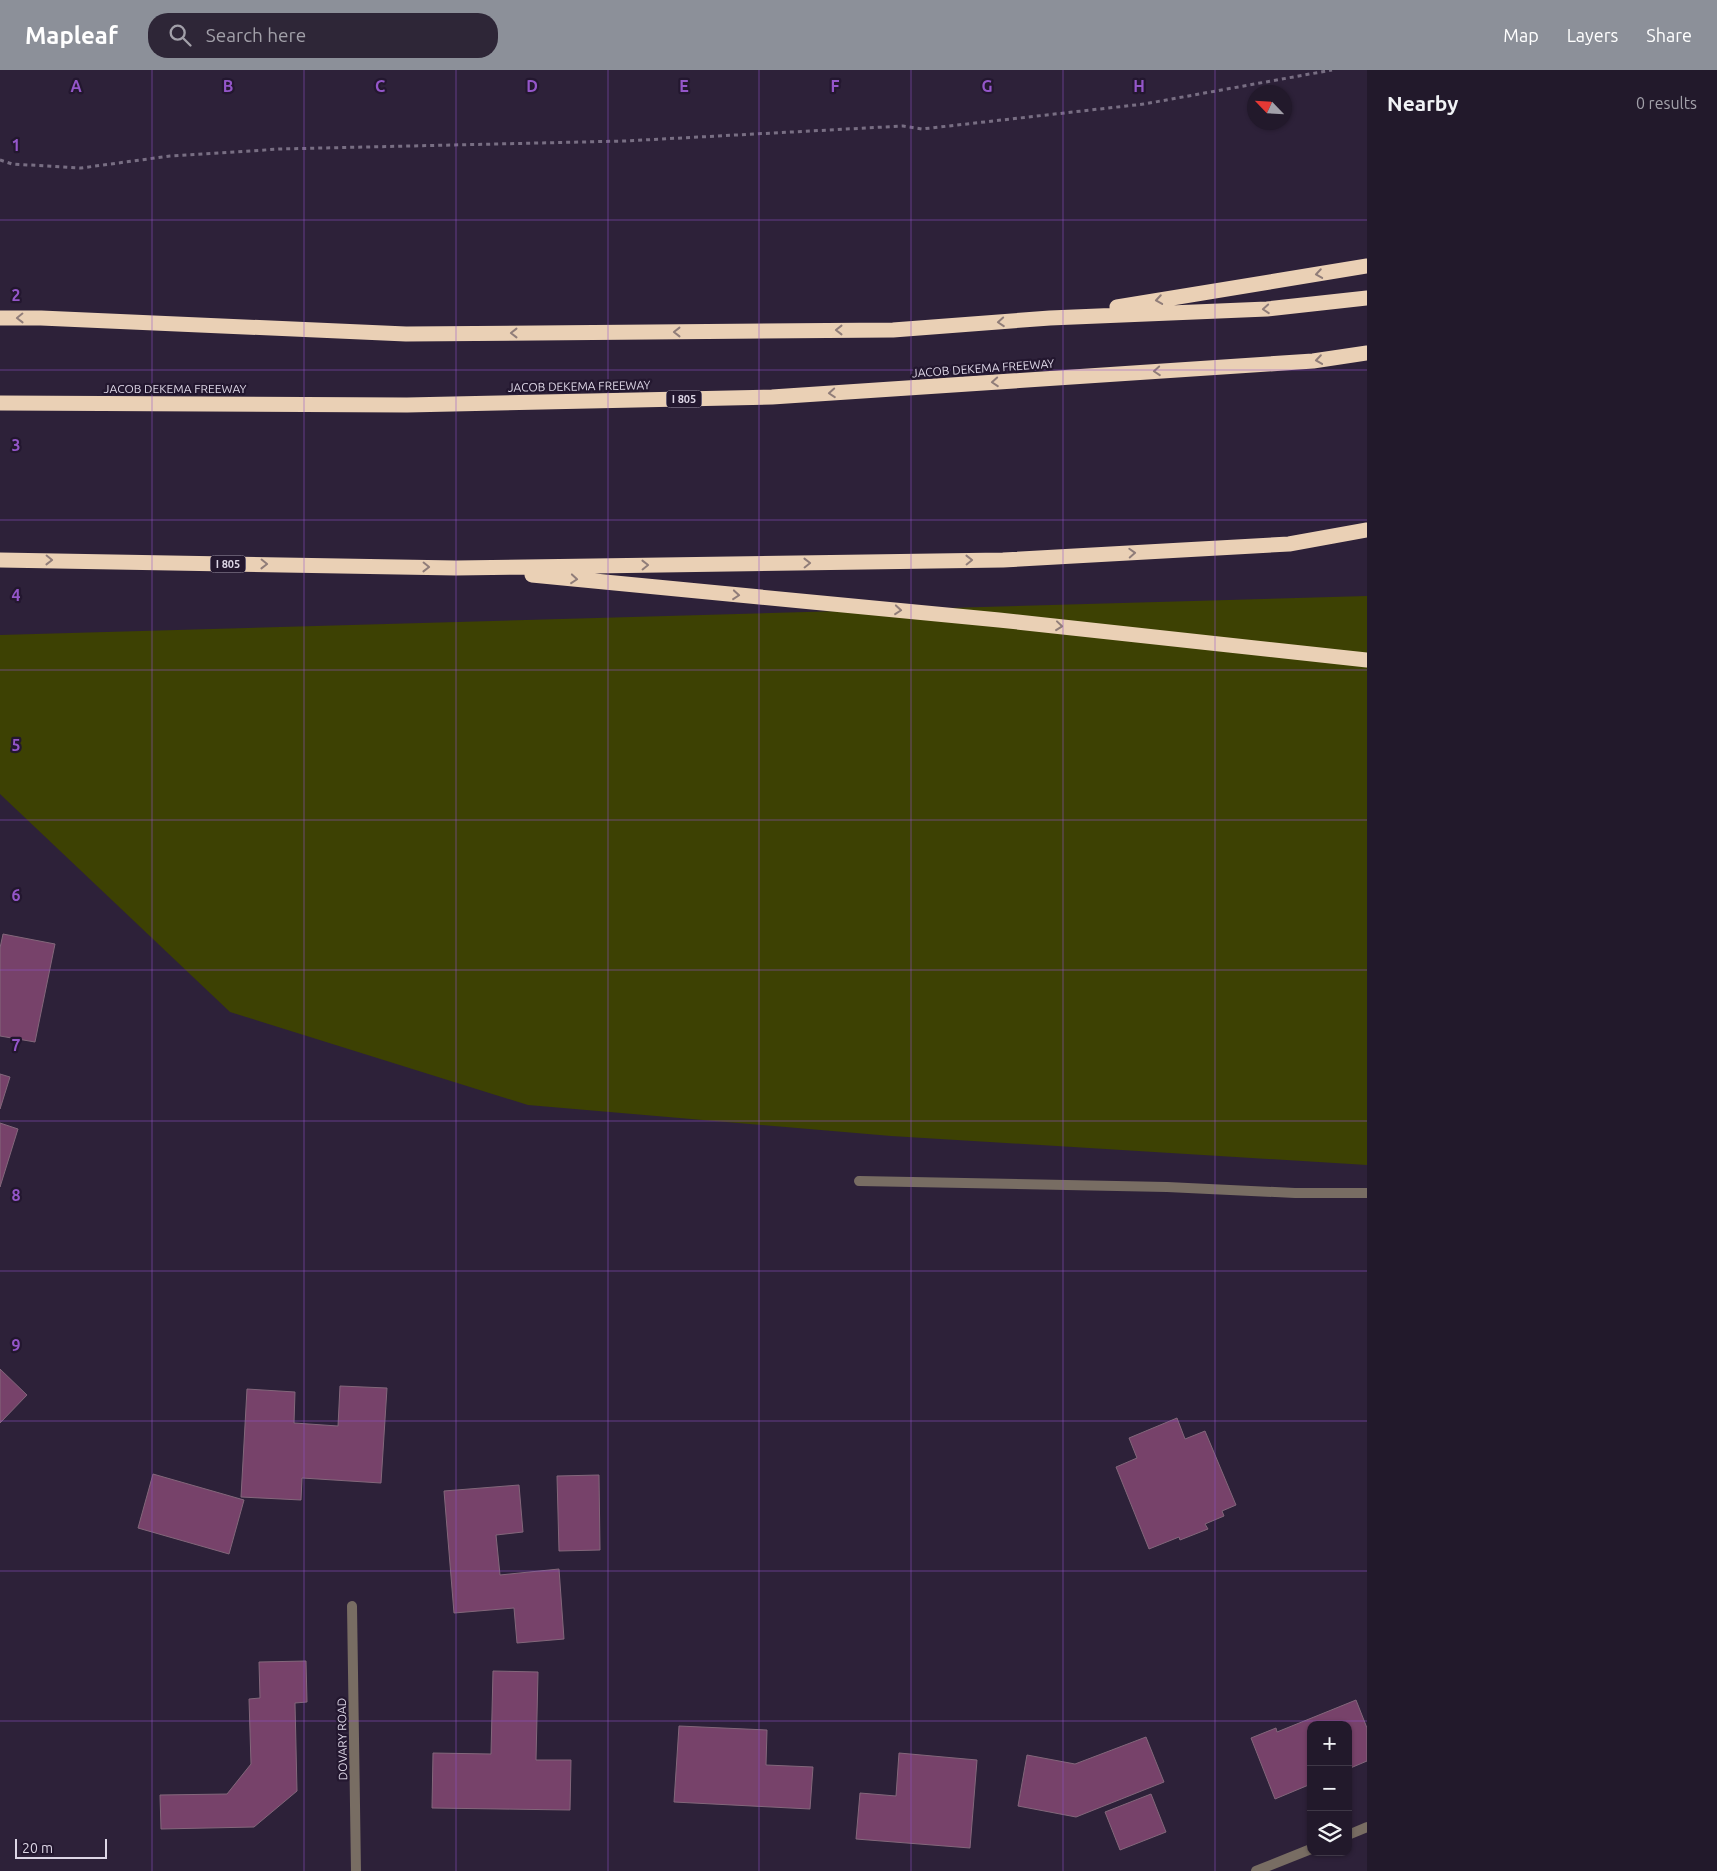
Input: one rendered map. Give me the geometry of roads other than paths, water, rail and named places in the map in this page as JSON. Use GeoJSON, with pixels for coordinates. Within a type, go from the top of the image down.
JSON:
{"type":"FeatureCollection","features":[{"type":"Feature","properties":{"kind":"highway"},"geometry":{"type":"LineString","coordinates":[[1050,318],[1367,266]]}},
{"type":"Feature","properties":{"kind":"highway"},"geometry":{"type":"LineString","coordinates":[[0,318],[50,318],[406,334],[893,330],[1050,318],[1267,309],[1367,298]]}},
{"type":"Feature","properties":{"kind":"highway","name":"JACOB DEKEMA FREEWAY"},"geometry":{"type":"LineString","coordinates":[[0,403],[407,405],[772,397],[1313,361],[1367,353]]}},
{"type":"Feature","properties":{"kind":"highway","name":"I 805"},"geometry":{"type":"LineString","coordinates":[[0,560],[456,568],[1003,560],[1288,544],[1367,530]]}},
{"type":"Feature","properties":{"kind":"highway"},"geometry":{"type":"LineString","coordinates":[[456,568],[999,620],[1367,660]]}},
{"type":"Feature","properties":{"kind":"street"},"geometry":{"type":"LineString","coordinates":[[859,1181],[1167,1187],[1296,1193],[1367,1193]]}},
{"type":"Feature","properties":{"kind":"street","name":"DOVARY ROAD"},"geometry":{"type":"LineString","coordinates":[[352,1606],[356,1871]]}},
{"type":"Feature","properties":{"kind":"street"},"geometry":{"type":"LineString","coordinates":[[1352,1833],[1367,1827]]}},
{"type":"Feature","properties":{"kind":"street"},"geometry":{"type":"LineString","coordinates":[[1256,1871],[1307,1852]]}}]}
